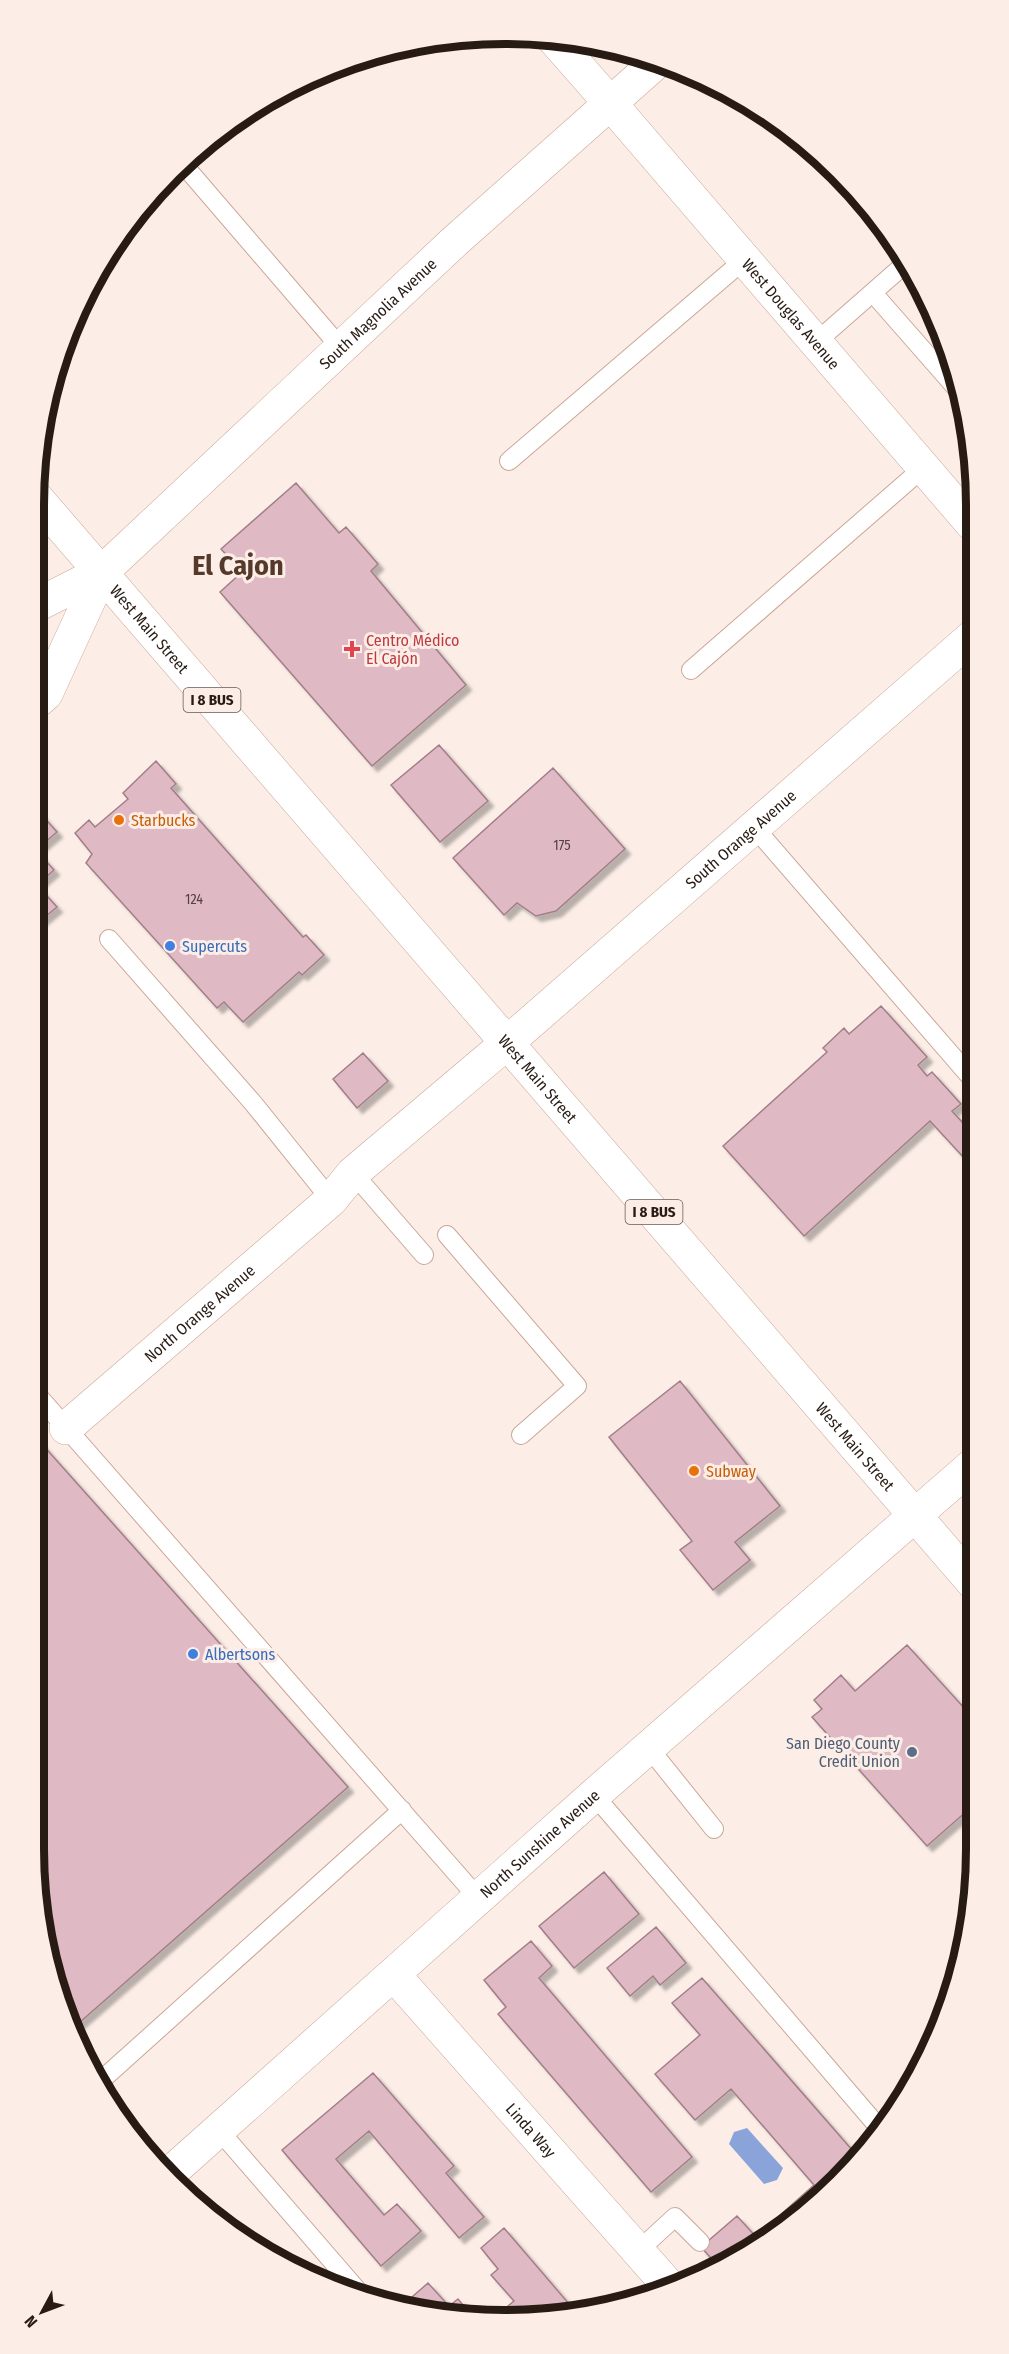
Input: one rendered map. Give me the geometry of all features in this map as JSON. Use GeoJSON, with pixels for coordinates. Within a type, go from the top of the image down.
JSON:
{"type":"FeatureCollection","features":[{"type":"Feature","properties":{"kind":"street","name":"West Douglas Avenue"},"geometry":{"type":"LineString","coordinates":[[560,47],[966,517]]}},
{"type":"Feature","properties":{"kind":"street","name":"South Magnolia Avenue"},"geometry":{"type":"LineString","coordinates":[[102,572],[455,240],[651,67]]}},
{"type":"Feature","properties":{"kind":"street","name":"I 8 BUS"},"geometry":{"type":"LineString","coordinates":[[44,506],[102,572]]}},
{"type":"Feature","properties":{"kind":"street"},"geometry":{"type":"LineString","coordinates":[[44,601],[102,572]]}},
{"type":"Feature","properties":{"kind":"street"},"geometry":{"type":"LineString","coordinates":[[44,696],[102,572]]}},
{"type":"Feature","properties":{"kind":"street","name":"West Main Street"},"geometry":{"type":"LineString","coordinates":[[102,572],[966,1576]]}},
{"type":"Feature","properties":{"kind":"street","name":"South Orange Avenue"},"geometry":{"type":"LineString","coordinates":[[508,1042],[966,642]]}},
{"type":"Feature","properties":{"kind":"street"},"geometry":{"type":"LineString","coordinates":[[353,1173],[508,1042]]}},
{"type":"Feature","properties":{"kind":"street","name":"North Orange Avenue"},"geometry":{"type":"LineString","coordinates":[[66,1428],[330,1200],[353,1173]]}},
{"type":"Feature","properties":{"kind":"street","name":"North Sunshine Avenue"},"geometry":{"type":"LineString","coordinates":[[174,2170],[594,1795],[966,1471]]}},
{"type":"Feature","properties":{"kind":"street","name":"Linda Way"},"geometry":{"type":"LineString","coordinates":[[394,1975],[665,2281]]}},
{"type":"Feature","properties":{"kind":"lane"},"geometry":{"type":"LineString","coordinates":[[188,171],[341,348]]}},
{"type":"Feature","properties":{"kind":"lane"},"geometry":{"type":"LineString","coordinates":[[509,461],[744,260]]}},
{"type":"Feature","properties":{"kind":"lane"},"geometry":{"type":"LineString","coordinates":[[815,343],[900,268]]}},
{"type":"Feature","properties":{"kind":"lane"},"geometry":{"type":"LineString","coordinates":[[873,293],[948,379]]}},
{"type":"Feature","properties":{"kind":"lane"},"geometry":{"type":"LineString","coordinates":[[691,670],[923,468]]}},
{"type":"Feature","properties":{"kind":"lane"},"geometry":{"type":"LineString","coordinates":[[754,827],[966,1072]]}},
{"type":"Feature","properties":{"kind":"lane"},"geometry":{"type":"LineString","coordinates":[[109,939],[253,1103],[330,1200]]}},
{"type":"Feature","properties":{"kind":"lane"},"geometry":{"type":"LineString","coordinates":[[353,1173],[424,1255]]}},
{"type":"Feature","properties":{"kind":"lane"},"geometry":{"type":"LineString","coordinates":[[447,1235],[577,1386],[521,1435]]}},
{"type":"Feature","properties":{"kind":"lane"},"geometry":{"type":"LineString","coordinates":[[44,1403],[479,1899]]}},
{"type":"Feature","properties":{"kind":"lane"},"geometry":{"type":"LineString","coordinates":[[649,1748],[714,1828]]}},
{"type":"Feature","properties":{"kind":"lane"},"geometry":{"type":"LineString","coordinates":[[594,1795],[875,2123]]}},
{"type":"Feature","properties":{"kind":"lane"},"geometry":{"type":"LineString","coordinates":[[104,2078],[402,1810]]}},
{"type":"Feature","properties":{"kind":"lane"},"geometry":{"type":"LineString","coordinates":[[218,2128],[353,2285]]}},
{"type":"Feature","properties":{"kind":"lane"},"geometry":{"type":"LineString","coordinates":[[638,2251],[675,2217],[700,2242]]}},
{"type":"Feature","properties":{"kind":"water"},"geometry":{"type":"Polygon","coordinates":[[[747,2128],[783,2168],[777,2180],[764,2184],[729,2144],[734,2132],[747,2128]]]}},
{"type":"Feature","properties":{"kind":"building","name":"Centro Médico El Cajón"},"geometry":{"type":"Polygon","coordinates":[[[296,483],[339,533],[346,527],[378,564],[371,571],[466,685],[372,766],[220,592],[242,572],[221,549],[296,483]]]}},
{"type":"Feature","properties":{"kind":"building"},"geometry":{"type":"Polygon","coordinates":[[[439,745],[488,801],[440,842],[391,785],[439,745]]]}},
{"type":"Feature","properties":{"kind":"building"},"geometry":{"type":"Polygon","coordinates":[[[156,761],[176,784],[171,788],[303,937],[306,935],[324,955],[302,975],[299,972],[243,1022],[224,1002],[217,1008],[86,863],[92,854],[75,833],[89,820],[95,827],[128,799],[123,793],[156,761]]]}},
{"type":"Feature","properties":{"kind":"building"},"geometry":{"type":"Polygon","coordinates":[[[553,768],[625,849],[556,911],[536,916],[517,903],[504,915],[453,858],[553,768]]]}},
{"type":"Feature","properties":{"kind":"building"},"geometry":{"type":"Polygon","coordinates":[[[44,817],[57,832],[44,843],[44,817]]]}},
{"type":"Feature","properties":{"kind":"building"},"geometry":{"type":"Polygon","coordinates":[[[44,859],[54,870],[44,879],[44,859]]]}},
{"type":"Feature","properties":{"kind":"building"},"geometry":{"type":"Polygon","coordinates":[[[44,893],[57,907],[44,918],[44,893]]]}},
{"type":"Feature","properties":{"kind":"building"},"geometry":{"type":"Polygon","coordinates":[[[881,1006],[927,1057],[918,1065],[927,1076],[932,1072],[961,1104],[952,1111],[966,1126],[966,1160],[930,1121],[804,1236],[723,1146],[827,1052],[823,1048],[844,1028],[849,1034],[881,1006]]]}},
{"type":"Feature","properties":{"kind":"building"},"geometry":{"type":"Polygon","coordinates":[[[363,1053],[388,1081],[357,1108],[333,1079],[363,1053]]]}},
{"type":"Feature","properties":{"kind":"building","name":"Subway"},"geometry":{"type":"Polygon","coordinates":[[[680,1381],[780,1506],[735,1542],[750,1560],[713,1590],[680,1550],[692,1541],[609,1437],[680,1381]]]}},
{"type":"Feature","properties":{"kind":"building"},"geometry":{"type":"Polygon","coordinates":[[[44,1446],[348,1787],[78,2024],[59,1969],[47,1910],[44,1880],[44,1446]]]}},
{"type":"Feature","properties":{"kind":"building"},"geometry":{"type":"Polygon","coordinates":[[[907,1645],[966,1710],[966,1812],[927,1846],[812,1717],[822,1709],[814,1700],[841,1675],[855,1691],[907,1645]]]}},
{"type":"Feature","properties":{"kind":"building"},"geometry":{"type":"Polygon","coordinates":[[[604,1872],[639,1914],[574,1968],[539,1926],[604,1872]]]}},
{"type":"Feature","properties":{"kind":"building"},"geometry":{"type":"Polygon","coordinates":[[[656,1927],[686,1963],[660,1985],[653,1976],[630,1996],[607,1968],[656,1927]]]}},
{"type":"Feature","properties":{"kind":"building"},"geometry":{"type":"Polygon","coordinates":[[[531,1941],[552,1966],[539,1978],[692,2157],[651,2192],[498,2014],[506,2007],[484,1980],[531,1941]]]}},
{"type":"Feature","properties":{"kind":"building"},"geometry":{"type":"Polygon","coordinates":[[[702,1978],[853,2151],[808,2196],[781,2218],[779,2216],[814,2185],[731,2089],[695,2120],[655,2074],[700,2035],[672,2003],[702,1978]]]}},
{"type":"Feature","properties":{"kind":"building"},"geometry":{"type":"Polygon","coordinates":[[[373,2073],[454,2166],[446,2173],[484,2217],[459,2238],[369,2131],[336,2159],[384,2215],[397,2204],[421,2231],[381,2266],[282,2150],[373,2073]]]}},
{"type":"Feature","properties":{"kind":"building"},"geometry":{"type":"Polygon","coordinates":[[[737,2216],[756,2236],[713,2260],[701,2247],[737,2216]]]}},
{"type":"Feature","properties":{"kind":"building"},"geometry":{"type":"Polygon","coordinates":[[[504,2228],[571,2306],[535,2310],[503,2310],[514,2301],[491,2275],[498,2269],[481,2248],[504,2228]]]}},
{"type":"Feature","properties":{"kind":"building"},"geometry":{"type":"Polygon","coordinates":[[[428,2283],[449,2306],[458,2299],[467,2309],[444,2307],[408,2300],[428,2283]]]}},
{"type":"Feature","properties":{"kind":"place","name":"Centro Médico El Cajón"},"geometry":{"type":"Point","coordinates":[352,649]}},
{"type":"Feature","properties":{"kind":"place","name":"Starbucks"},"geometry":{"type":"Point","coordinates":[119,820]}},
{"type":"Feature","properties":{"kind":"place","name":"Supercuts"},"geometry":{"type":"Point","coordinates":[170,946]}},
{"type":"Feature","properties":{"kind":"place","name":"Subway"},"geometry":{"type":"Point","coordinates":[694,1471]}},
{"type":"Feature","properties":{"kind":"place","name":"Albertsons"},"geometry":{"type":"Point","coordinates":[193,1654]}},
{"type":"Feature","properties":{"kind":"place","name":"San Diego County Credit Union"},"geometry":{"type":"Point","coordinates":[912,1752]}},
{"type":"Feature","properties":{"kind":"district","name":"El Cajon"},"geometry":{"type":"Point","coordinates":[238,565]}}]}
